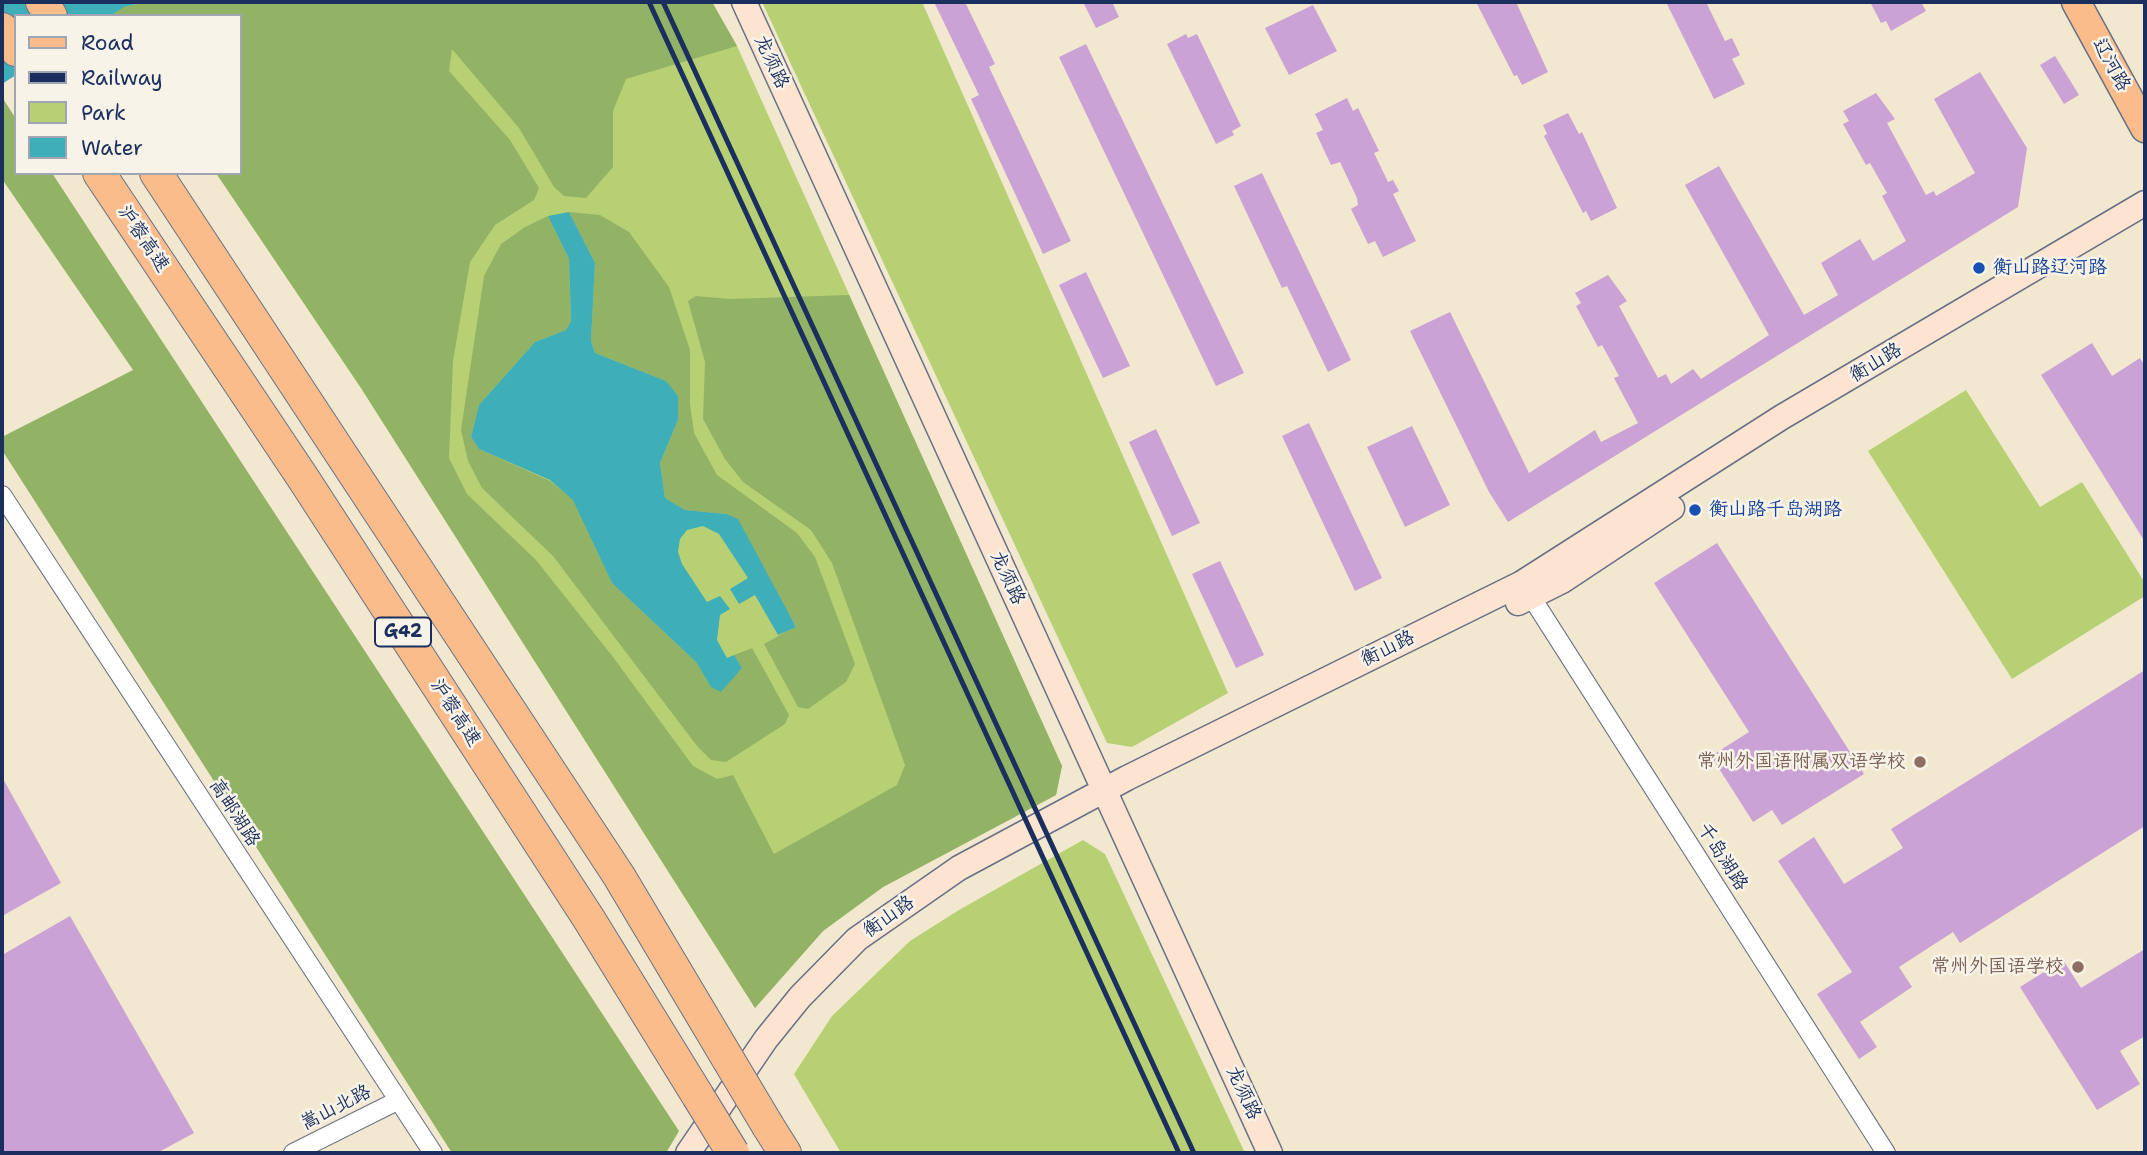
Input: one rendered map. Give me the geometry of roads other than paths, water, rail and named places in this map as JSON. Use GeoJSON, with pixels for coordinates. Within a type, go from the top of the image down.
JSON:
{"type":"FeatureCollection","features":[{"type":"Feature","properties":{"kind":"highway"},"geometry":{"type":"LineString","coordinates":[[2,29],[14,47]]}},
{"type":"Feature","properties":{"kind":"highway","name":"沪蓉高速"},"geometry":{"type":"LineString","coordinates":[[100,175],[303,478],[589,919],[733,1153]]}},
{"type":"Feature","properties":{"kind":"highway","name":"G42"},"geometry":{"type":"LineString","coordinates":[[157,175],[619,876],[785,1153]]}},
{"type":"Feature","properties":{"kind":"main road","name":"辽河路"},"geometry":{"type":"LineString","coordinates":[[2076,2],[2145,128]]}},
{"type":"Feature","properties":{"kind":"street","name":"龙须路"},"geometry":{"type":"LineString","coordinates":[[744,2],[1270,1153]]}},
{"type":"Feature","properties":{"kind":"street","name":"衡山路"},"geometry":{"type":"LineString","coordinates":[[688,1153],[766,1039],[800,997],[858,939],[959,867],[1526,590],[1782,417],[2145,204]]}},
{"type":"Feature","properties":{"kind":"street","name":"衡山路"},"geometry":{"type":"LineString","coordinates":[[1526,590],[1562,581],[1796,427],[2145,222]]}},
{"type":"Feature","properties":{"kind":"street","name":"高邮湖路"},"geometry":{"type":"LineString","coordinates":[[2,495],[433,1153]]}},
{"type":"Feature","properties":{"kind":"street","name":"千岛湖路"},"geometry":{"type":"LineString","coordinates":[[1526,590],[1886,1153]]}},
{"type":"Feature","properties":{"kind":"street","name":"衡山路"},"geometry":{"type":"LineString","coordinates":[[708,1153],[782,1045],[841,974],[886,933],[1107,797]]}},
{"type":"Feature","properties":{"kind":"street","name":"嵩山北路"},"geometry":{"type":"LineString","coordinates":[[293,1153],[397,1101]]}},
{"type":"Feature","properties":{"kind":"water"},"geometry":{"type":"Polygon","coordinates":[[[2,2],[145,2],[124,7],[113,14],[14,14],[14,76],[2,84],[2,2]]]}},
{"type":"Feature","properties":{"kind":"water"},"geometry":{"type":"Polygon","coordinates":[[[569,212],[595,263],[591,341],[595,353],[666,381],[678,396],[678,420],[660,463],[665,498],[685,510],[726,514],[738,519],[796,627],[778,635],[755,595],[739,604],[730,589],[748,578],[719,534],[703,526],[687,530],[680,539],[678,552],[682,564],[707,602],[720,596],[730,609],[720,615],[717,640],[727,658],[734,655],[742,668],[721,692],[711,687],[696,662],[612,583],[573,500],[550,480],[479,449],[471,437],[479,405],[535,342],[566,330],[571,321],[569,259],[548,216],[569,212]]]}},
{"type":"Feature","properties":{"kind":"railway"},"geometry":{"type":"LineString","coordinates":[[649,2],[1179,1153]]}},
{"type":"Feature","properties":{"kind":"railway"},"geometry":{"type":"LineString","coordinates":[[663,2],[1194,1153]]}},
{"type":"Feature","properties":{"kind":"place","name":"衡山路辽河路"},"geometry":{"type":"Point","coordinates":[1979,268]}},
{"type":"Feature","properties":{"kind":"place","name":"衡山路千岛湖路"},"geometry":{"type":"Point","coordinates":[1695,510]}},
{"type":"Feature","properties":{"kind":"place","name":"常州外国语附属双语学校"},"geometry":{"type":"Point","coordinates":[1920,762]}},
{"type":"Feature","properties":{"kind":"place","name":"常州外国语学校"},"geometry":{"type":"Point","coordinates":[2078,967]}}]}
